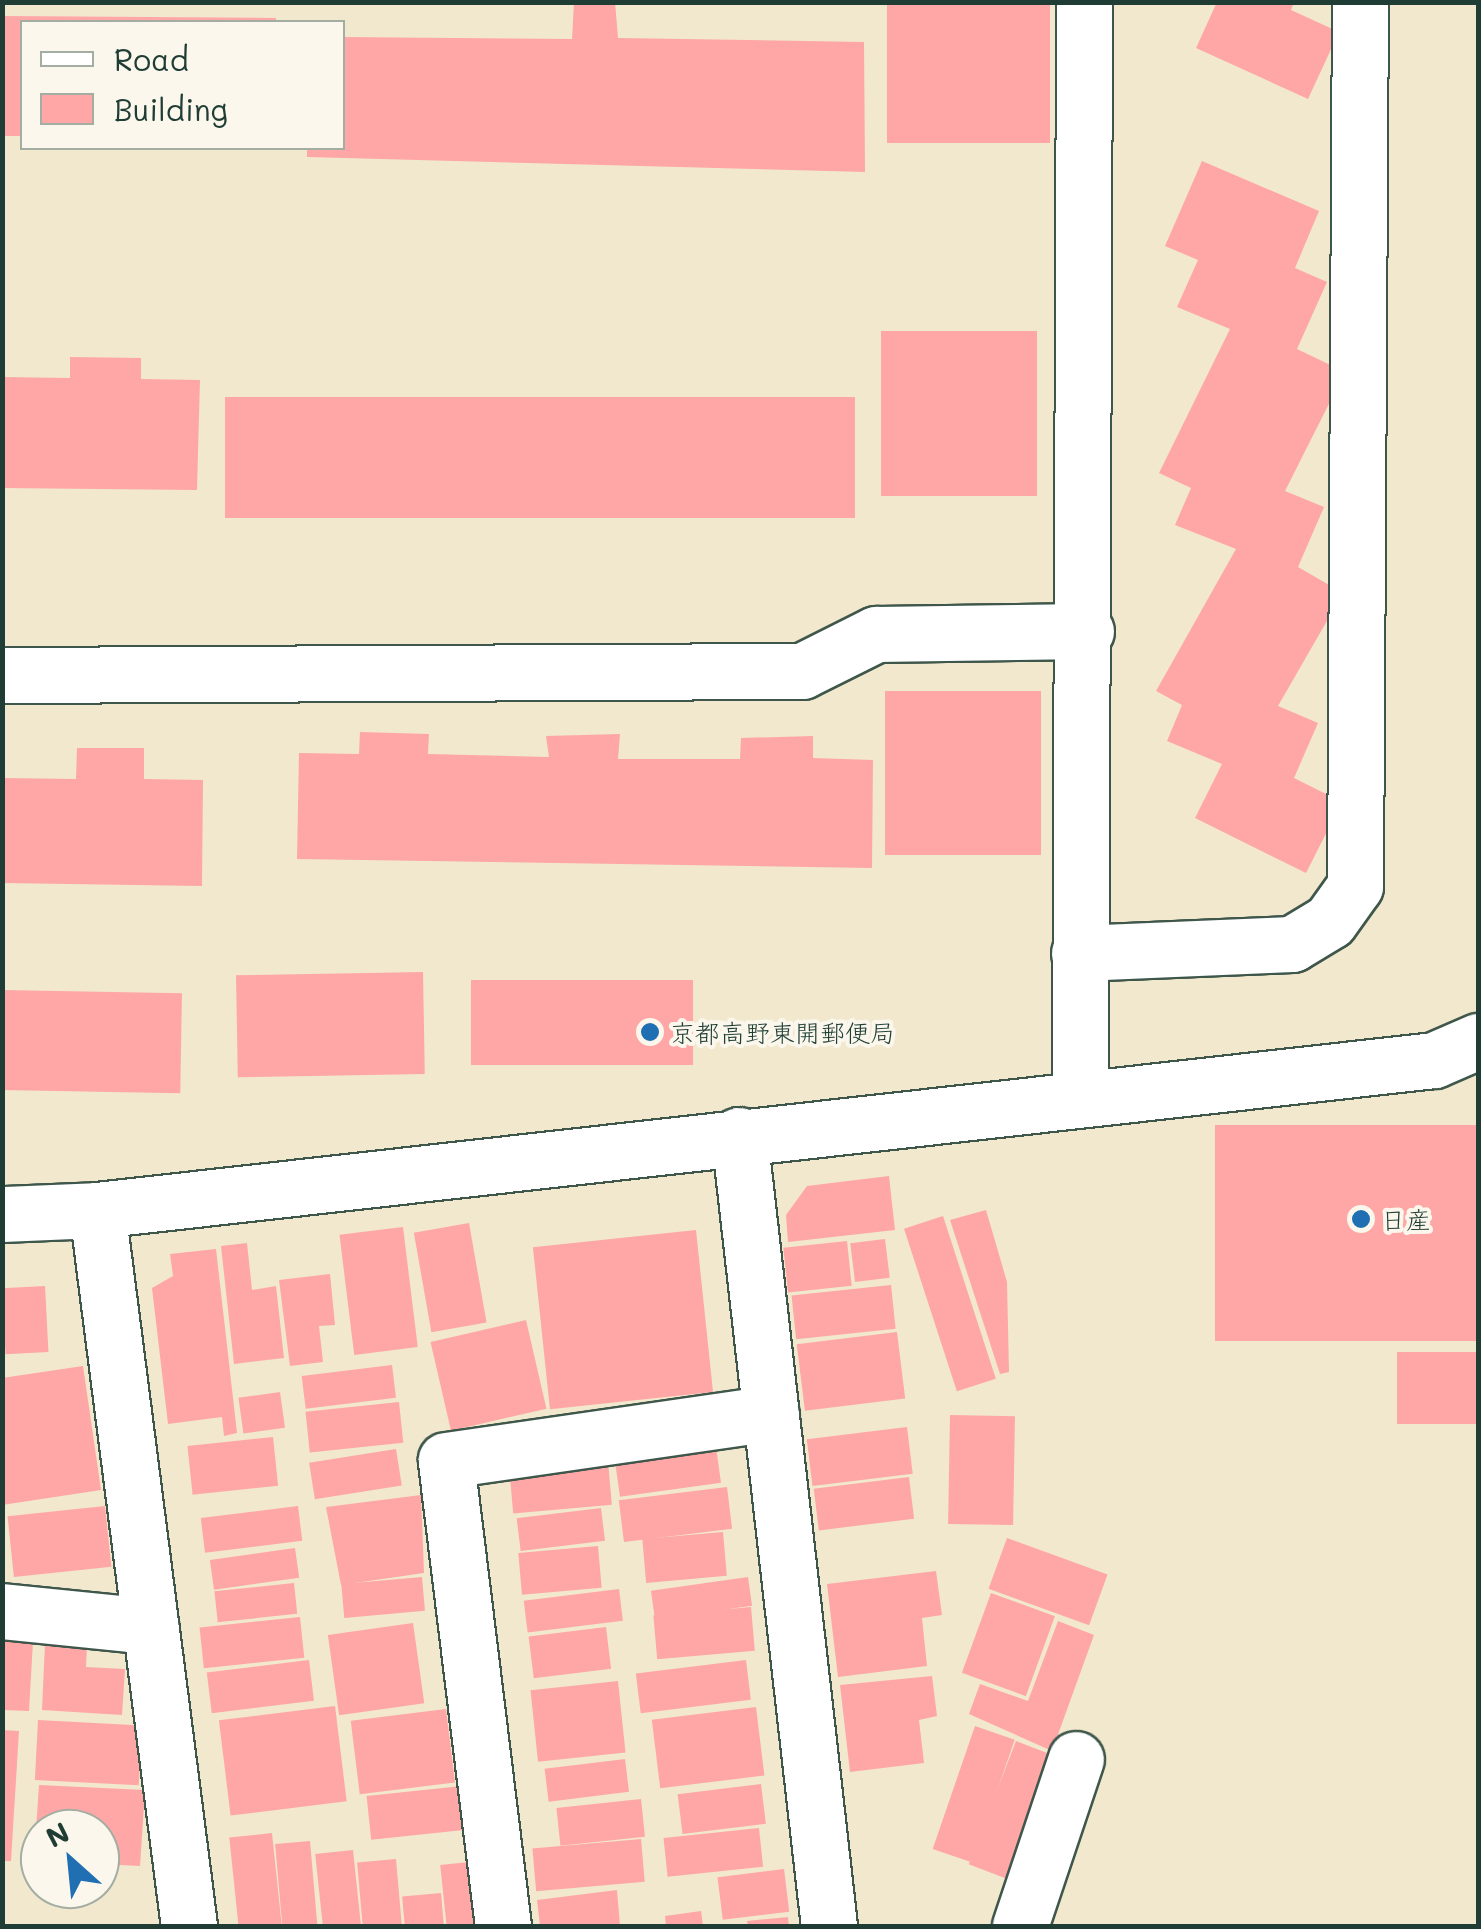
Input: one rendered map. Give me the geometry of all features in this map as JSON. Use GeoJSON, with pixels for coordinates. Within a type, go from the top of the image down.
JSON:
{"type":"FeatureCollection","features":[{"type":"Feature","properties":{"kind":"street"},"geometry":{"type":"LineString","coordinates":[[1080,1098],[1086,631],[1084,2]]}},
{"type":"Feature","properties":{"kind":"street"},"geometry":{"type":"LineString","coordinates":[[1079,953],[1292,944],[1330,920],[1355,886],[1360,2]]}},
{"type":"Feature","properties":{"kind":"street"},"geometry":{"type":"LineString","coordinates":[[2,675],[802,670],[876,634],[1086,631]]}},
{"type":"Feature","properties":{"kind":"street"},"geometry":{"type":"LineString","coordinates":[[2,1214],[97,1210],[739,1134],[1434,1060],[1478,1042]]}},
{"type":"Feature","properties":{"kind":"street"},"geometry":{"type":"LineString","coordinates":[[739,1134],[829,1926]]}},
{"type":"Feature","properties":{"kind":"street"},"geometry":{"type":"LineString","coordinates":[[97,1210],[189,1926]]}},
{"type":"Feature","properties":{"kind":"street"},"geometry":{"type":"LineString","coordinates":[[504,1926],[446,1460],[771,1413]]}},
{"type":"Feature","properties":{"kind":"street"},"geometry":{"type":"LineString","coordinates":[[2,1611],[150,1626]]}},
{"type":"Feature","properties":{"kind":"street"},"geometry":{"type":"LineString","coordinates":[[1020,1926],[1076,1759]]}},
{"type":"Feature","properties":{"kind":"building"},"geometry":{"type":"Polygon","coordinates":[[[574,2],[615,2],[618,38],[864,42],[865,172],[307,157],[307,150],[345,150],[345,37],[572,39],[574,2]]]}},
{"type":"Feature","properties":{"kind":"building"},"geometry":{"type":"Polygon","coordinates":[[[887,2],[1050,2],[1050,143],[887,143],[887,2]]]}},
{"type":"Feature","properties":{"kind":"building"},"geometry":{"type":"Polygon","coordinates":[[[1217,2],[1294,2],[1291,10],[1339,32],[1308,99],[1196,48],[1217,2]]]}},
{"type":"Feature","properties":{"kind":"building"},"geometry":{"type":"Polygon","coordinates":[[[2,16],[276,18],[20,20],[20,136],[2,136],[2,16]]]}},
{"type":"Feature","properties":{"kind":"building"},"geometry":{"type":"Polygon","coordinates":[[[1202,161],[1319,211],[1295,268],[1327,282],[1297,349],[1345,372],[1285,491],[1324,507],[1298,567],[1343,593],[1278,706],[1318,723],[1294,778],[1342,802],[1306,873],[1195,818],[1222,764],[1167,741],[1182,705],[1156,691],[1236,549],[1175,525],[1191,488],[1159,473],[1230,329],[1177,307],[1198,260],[1165,246],[1202,161]]]}},
{"type":"Feature","properties":{"kind":"building"},"geometry":{"type":"Polygon","coordinates":[[[881,331],[1037,331],[1037,496],[881,496],[881,331]]]}},
{"type":"Feature","properties":{"kind":"building"},"geometry":{"type":"Polygon","coordinates":[[[70,357],[141,358],[141,379],[200,380],[197,490],[2,488],[2,377],[70,378],[70,357]]]}},
{"type":"Feature","properties":{"kind":"building"},"geometry":{"type":"Polygon","coordinates":[[[225,397],[855,397],[855,518],[225,518],[225,397]]]}},
{"type":"Feature","properties":{"kind":"building"},"geometry":{"type":"Polygon","coordinates":[[[885,691],[1041,691],[1041,855],[885,855],[885,691]]]}},
{"type":"Feature","properties":{"kind":"building"},"geometry":{"type":"Polygon","coordinates":[[[360,732],[429,734],[428,754],[549,757],[546,736],[620,734],[618,759],[740,759],[741,738],[813,736],[813,758],[873,760],[872,868],[297,859],[299,753],[359,754],[360,732]]]}},
{"type":"Feature","properties":{"kind":"building"},"geometry":{"type":"Polygon","coordinates":[[[77,748],[144,748],[144,779],[203,780],[202,886],[2,883],[2,778],[76,779],[77,748]]]}},
{"type":"Feature","properties":{"kind":"building"},"geometry":{"type":"Polygon","coordinates":[[[423,972],[425,1074],[238,1077],[236,975],[423,972]]]}},
{"type":"Feature","properties":{"kind":"building"},"geometry":{"type":"Polygon","coordinates":[[[471,980],[693,980],[693,1065],[471,1065],[471,980]]]}},
{"type":"Feature","properties":{"kind":"building"},"geometry":{"type":"Polygon","coordinates":[[[2,990],[182,993],[180,1093],[2,1090],[2,990]]]}},
{"type":"Feature","properties":{"kind":"building"},"geometry":{"type":"Polygon","coordinates":[[[1215,1125],[1478,1125],[1478,1341],[1215,1341],[1215,1125]]]}},
{"type":"Feature","properties":{"kind":"building"},"geometry":{"type":"Polygon","coordinates":[[[889,1176],[895,1230],[788,1242],[786,1215],[807,1186],[889,1176]]]}},
{"type":"Feature","properties":{"kind":"building"},"geometry":{"type":"Polygon","coordinates":[[[986,1210],[1007,1282],[1009,1372],[1000,1374],[950,1220],[986,1210]]]}},
{"type":"Feature","properties":{"kind":"building"},"geometry":{"type":"Polygon","coordinates":[[[943,1216],[996,1379],[957,1391],[904,1229],[943,1216]]]}},
{"type":"Feature","properties":{"kind":"building"},"geometry":{"type":"Polygon","coordinates":[[[469,1223],[487,1322],[431,1332],[414,1233],[469,1223]]]}},
{"type":"Feature","properties":{"kind":"building"},"geometry":{"type":"Polygon","coordinates":[[[403,1227],[418,1347],[354,1355],[339,1235],[403,1227]]]}},
{"type":"Feature","properties":{"kind":"building"},"geometry":{"type":"Polygon","coordinates":[[[696,1230],[713,1392],[550,1409],[533,1247],[696,1230]]]}},
{"type":"Feature","properties":{"kind":"building"},"geometry":{"type":"Polygon","coordinates":[[[885,1239],[890,1278],[855,1282],[850,1243],[885,1239]]]}},
{"type":"Feature","properties":{"kind":"building"},"geometry":{"type":"Polygon","coordinates":[[[847,1241],[852,1286],[788,1292],[783,1248],[847,1241]]]}},
{"type":"Feature","properties":{"kind":"building"},"geometry":{"type":"Polygon","coordinates":[[[247,1243],[252,1290],[276,1286],[284,1358],[234,1364],[221,1246],[247,1243]]]}},
{"type":"Feature","properties":{"kind":"building"},"geometry":{"type":"Polygon","coordinates":[[[216,1249],[237,1433],[224,1436],[222,1417],[168,1424],[152,1288],[173,1276],[170,1254],[216,1249]]]}},
{"type":"Feature","properties":{"kind":"building"},"geometry":{"type":"Polygon","coordinates":[[[330,1274],[335,1325],[319,1326],[323,1362],[290,1366],[279,1280],[330,1274]]]}},
{"type":"Feature","properties":{"kind":"building"},"geometry":{"type":"Polygon","coordinates":[[[891,1285],[896,1329],[796,1339],[792,1295],[891,1285]]]}},
{"type":"Feature","properties":{"kind":"building"},"geometry":{"type":"Polygon","coordinates":[[[45,1286],[48,1352],[6,1354],[2,1288],[45,1286]]]}},
{"type":"Feature","properties":{"kind":"building"},"geometry":{"type":"Polygon","coordinates":[[[526,1320],[546,1409],[451,1431],[431,1342],[526,1320]]]}},
{"type":"Feature","properties":{"kind":"building"},"geometry":{"type":"Polygon","coordinates":[[[897,1332],[905,1399],[805,1411],[797,1344],[897,1332]]]}},
{"type":"Feature","properties":{"kind":"building"},"geometry":{"type":"Polygon","coordinates":[[[1397,1352],[1478,1352],[1478,1424],[1397,1424],[1397,1352]]]}},
{"type":"Feature","properties":{"kind":"building"},"geometry":{"type":"Polygon","coordinates":[[[392,1365],[396,1398],[306,1409],[302,1376],[392,1365]]]}},
{"type":"Feature","properties":{"kind":"building"},"geometry":{"type":"Polygon","coordinates":[[[83,1366],[101,1490],[2,1505],[2,1378],[83,1366]]]}},
{"type":"Feature","properties":{"kind":"building"},"geometry":{"type":"Polygon","coordinates":[[[280,1392],[285,1428],[243,1433],[238,1398],[280,1392]]]}},
{"type":"Feature","properties":{"kind":"building"},"geometry":{"type":"Polygon","coordinates":[[[399,1402],[403,1443],[310,1453],[306,1412],[399,1402]]]}},
{"type":"Feature","properties":{"kind":"building"},"geometry":{"type":"Polygon","coordinates":[[[950,1415],[1015,1416],[1013,1525],[948,1524],[950,1415]]]}},
{"type":"Feature","properties":{"kind":"building"},"geometry":{"type":"Polygon","coordinates":[[[907,1427],[913,1474],[812,1486],[807,1439],[907,1427]]]}},
{"type":"Feature","properties":{"kind":"building"},"geometry":{"type":"Polygon","coordinates":[[[273,1437],[278,1486],[193,1495],[187,1446],[273,1437]]]}},
{"type":"Feature","properties":{"kind":"building"},"geometry":{"type":"Polygon","coordinates":[[[716,1447],[721,1483],[620,1497],[615,1461],[716,1447]]]}},
{"type":"Feature","properties":{"kind":"building"},"geometry":{"type":"Polygon","coordinates":[[[396,1449],[402,1486],[315,1499],[309,1463],[396,1449]]]}},
{"type":"Feature","properties":{"kind":"building"},"geometry":{"type":"Polygon","coordinates":[[[608,1461],[612,1505],[513,1513],[509,1470],[608,1461]]]}},
{"type":"Feature","properties":{"kind":"building"},"geometry":{"type":"Polygon","coordinates":[[[909,1477],[914,1519],[819,1530],[814,1489],[909,1477]]]}},
{"type":"Feature","properties":{"kind":"building"},"geometry":{"type":"Polygon","coordinates":[[[727,1487],[732,1529],[624,1542],[619,1500],[727,1487]]]}},
{"type":"Feature","properties":{"kind":"building"},"geometry":{"type":"Polygon","coordinates":[[[421,1495],[424,1573],[341,1585],[326,1507],[421,1495]]]}},
{"type":"Feature","properties":{"kind":"building"},"geometry":{"type":"Polygon","coordinates":[[[105,1506],[111,1567],[14,1577],[8,1516],[105,1506]]]}},
{"type":"Feature","properties":{"kind":"building"},"geometry":{"type":"Polygon","coordinates":[[[298,1506],[302,1541],[205,1553],[201,1518],[298,1506]]]}},
{"type":"Feature","properties":{"kind":"building"},"geometry":{"type":"Polygon","coordinates":[[[601,1508],[605,1541],[521,1551],[517,1518],[601,1508]]]}},
{"type":"Feature","properties":{"kind":"building"},"geometry":{"type":"Polygon","coordinates":[[[723,1532],[727,1576],[646,1583],[642,1539],[723,1532]]]}},
{"type":"Feature","properties":{"kind":"building"},"geometry":{"type":"Polygon","coordinates":[[[1007,1538],[1108,1575],[1089,1625],[989,1589],[1007,1538]]]}},
{"type":"Feature","properties":{"kind":"building"},"geometry":{"type":"Polygon","coordinates":[[[598,1546],[602,1588],[522,1595],[518,1553],[598,1546]]]}},
{"type":"Feature","properties":{"kind":"building"},"geometry":{"type":"Polygon","coordinates":[[[295,1548],[299,1578],[214,1590],[210,1560],[295,1548]]]}},
{"type":"Feature","properties":{"kind":"building"},"geometry":{"type":"Polygon","coordinates":[[[936,1571],[942,1615],[922,1618],[927,1666],[838,1677],[827,1584],[936,1571]]]}},
{"type":"Feature","properties":{"kind":"building"},"geometry":{"type":"Polygon","coordinates":[[[422,1577],[425,1611],[344,1618],[341,1584],[422,1577]]]}},
{"type":"Feature","properties":{"kind":"building"},"geometry":{"type":"Polygon","coordinates":[[[748,1577],[752,1606],[655,1619],[651,1591],[748,1577]]]}},
{"type":"Feature","properties":{"kind":"building"},"geometry":{"type":"Polygon","coordinates":[[[294,1583],[297,1614],[218,1622],[214,1591],[294,1583]]]}},
{"type":"Feature","properties":{"kind":"building"},"geometry":{"type":"Polygon","coordinates":[[[619,1589],[623,1621],[528,1632],[524,1601],[619,1589]]]}},
{"type":"Feature","properties":{"kind":"building"},"geometry":{"type":"Polygon","coordinates":[[[991,1593],[1055,1616],[1026,1696],[962,1673],[991,1593]]]}},
{"type":"Feature","properties":{"kind":"building"},"geometry":{"type":"Polygon","coordinates":[[[751,1607],[755,1651],[657,1659],[653,1616],[751,1607]]]}},
{"type":"Feature","properties":{"kind":"building"},"geometry":{"type":"Polygon","coordinates":[[[300,1617],[304,1658],[204,1668],[200,1628],[300,1617]]]}},
{"type":"Feature","properties":{"kind":"building"},"geometry":{"type":"Polygon","coordinates":[[[1058,1621],[1094,1635],[1052,1751],[969,1714],[980,1684],[1028,1701],[1058,1621]]]}},
{"type":"Feature","properties":{"kind":"building"},"geometry":{"type":"Polygon","coordinates":[[[413,1623],[424,1703],[339,1715],[328,1635],[413,1623]]]}},
{"type":"Feature","properties":{"kind":"building"},"geometry":{"type":"Polygon","coordinates":[[[606,1627],[611,1669],[534,1678],[529,1637],[606,1627]]]}},
{"type":"Feature","properties":{"kind":"building"},"geometry":{"type":"Polygon","coordinates":[[[2,1639],[33,1641],[29,1711],[2,1710],[2,1639]]]}},
{"type":"Feature","properties":{"kind":"building"},"geometry":{"type":"Polygon","coordinates":[[[45,1643],[87,1645],[86,1667],[125,1669],[122,1715],[42,1710],[45,1643]]]}},
{"type":"Feature","properties":{"kind":"building"},"geometry":{"type":"Polygon","coordinates":[[[309,1660],[314,1701],[212,1713],[207,1673],[309,1660]]]}},
{"type":"Feature","properties":{"kind":"building"},"geometry":{"type":"Polygon","coordinates":[[[746,1660],[751,1700],[641,1713],[636,1674],[746,1660]]]}},
{"type":"Feature","properties":{"kind":"building"},"geometry":{"type":"Polygon","coordinates":[[[932,1676],[937,1716],[919,1720],[924,1763],[850,1772],[840,1685],[932,1676]]]}},
{"type":"Feature","properties":{"kind":"building"},"geometry":{"type":"Polygon","coordinates":[[[618,1681],[626,1753],[538,1762],[530,1690],[618,1681]]]}},
{"type":"Feature","properties":{"kind":"building"},"geometry":{"type":"Polygon","coordinates":[[[335,1706],[347,1801],[231,1816],[219,1720],[335,1706]]]}},
{"type":"Feature","properties":{"kind":"building"},"geometry":{"type":"Polygon","coordinates":[[[756,1707],[764,1775],[660,1788],[652,1720],[756,1707]]]}},
{"type":"Feature","properties":{"kind":"building"},"geometry":{"type":"Polygon","coordinates":[[[446,1709],[455,1782],[360,1794],[351,1721],[446,1709]]]}},
{"type":"Feature","properties":{"kind":"building"},"geometry":{"type":"Polygon","coordinates":[[[38,1720],[142,1725],[139,1785],[35,1780],[38,1720]]]}},
{"type":"Feature","properties":{"kind":"building"},"geometry":{"type":"Polygon","coordinates":[[[975,1726],[1015,1740],[972,1863],[933,1849],[975,1726]]]}},
{"type":"Feature","properties":{"kind":"building"},"geometry":{"type":"Polygon","coordinates":[[[2,1730],[19,1731],[11,1861],[2,1861],[2,1730]]]}},
{"type":"Feature","properties":{"kind":"building"},"geometry":{"type":"Polygon","coordinates":[[[1016,1741],[1058,1757],[1011,1880],[969,1864],[1016,1741]]]}},
{"type":"Feature","properties":{"kind":"building"},"geometry":{"type":"Polygon","coordinates":[[[625,1759],[629,1792],[549,1802],[545,1769],[625,1759]]]}},
{"type":"Feature","properties":{"kind":"building"},"geometry":{"type":"Polygon","coordinates":[[[761,1784],[766,1824],[683,1834],[678,1794],[761,1784]]]}},
{"type":"Feature","properties":{"kind":"building"},"geometry":{"type":"Polygon","coordinates":[[[39,1785],[145,1790],[140,1866],[120,1865],[120,1809],[37,1809],[39,1785]]]}},
{"type":"Feature","properties":{"kind":"building"},"geometry":{"type":"Polygon","coordinates":[[[471,1785],[476,1829],[371,1840],[367,1796],[471,1785]]]}},
{"type":"Feature","properties":{"kind":"building"},"geometry":{"type":"Polygon","coordinates":[[[641,1799],[645,1837],[560,1846],[556,1808],[641,1799]]]}},
{"type":"Feature","properties":{"kind":"building"},"geometry":{"type":"Polygon","coordinates":[[[759,1828],[763,1867],[668,1877],[664,1838],[759,1828]]]}},
{"type":"Feature","properties":{"kind":"building"},"geometry":{"type":"Polygon","coordinates":[[[272,1833],[282,1925],[239,1926],[229,1837],[272,1833]]]}},
{"type":"Feature","properties":{"kind":"building"},"geometry":{"type":"Polygon","coordinates":[[[641,1839],[645,1882],[536,1891],[532,1848],[641,1839]]]}},
{"type":"Feature","properties":{"kind":"building"},"geometry":{"type":"Polygon","coordinates":[[[310,1841],[317,1926],[282,1926],[275,1844],[310,1841]]]}},
{"type":"Feature","properties":{"kind":"building"},"geometry":{"type":"Polygon","coordinates":[[[353,1850],[361,1926],[323,1926],[315,1854],[353,1850]]]}},
{"type":"Feature","properties":{"kind":"building"},"geometry":{"type":"Polygon","coordinates":[[[396,1859],[402,1926],[363,1926],[357,1862],[396,1859]]]}},
{"type":"Feature","properties":{"kind":"building"},"geometry":{"type":"Polygon","coordinates":[[[479,1861],[486,1926],[447,1926],[440,1865],[479,1861]]]}},
{"type":"Feature","properties":{"kind":"building"},"geometry":{"type":"Polygon","coordinates":[[[784,1869],[789,1912],[723,1920],[717,1877],[784,1869]]]}},
{"type":"Feature","properties":{"kind":"building"},"geometry":{"type":"Polygon","coordinates":[[[617,1890],[620,1926],[540,1926],[537,1900],[617,1890]]]}},
{"type":"Feature","properties":{"kind":"building"},"geometry":{"type":"Polygon","coordinates":[[[441,1893],[444,1926],[405,1926],[402,1896],[441,1893]]]}},
{"type":"Feature","properties":{"kind":"building"},"geometry":{"type":"Polygon","coordinates":[[[701,1911],[703,1926],[666,1926],[665,1916],[701,1911]]]}},
{"type":"Feature","properties":{"kind":"building"},"geometry":{"type":"Polygon","coordinates":[[[788,1917],[789,1926],[748,1926],[747,1921],[788,1917]]]}},
{"type":"Feature","properties":{"kind":"place","name":"京都高野東開郵便局"},"geometry":{"type":"Point","coordinates":[650,1032]}},
{"type":"Feature","properties":{"kind":"place","name":"日産"},"geometry":{"type":"Point","coordinates":[1361,1219]}}]}
